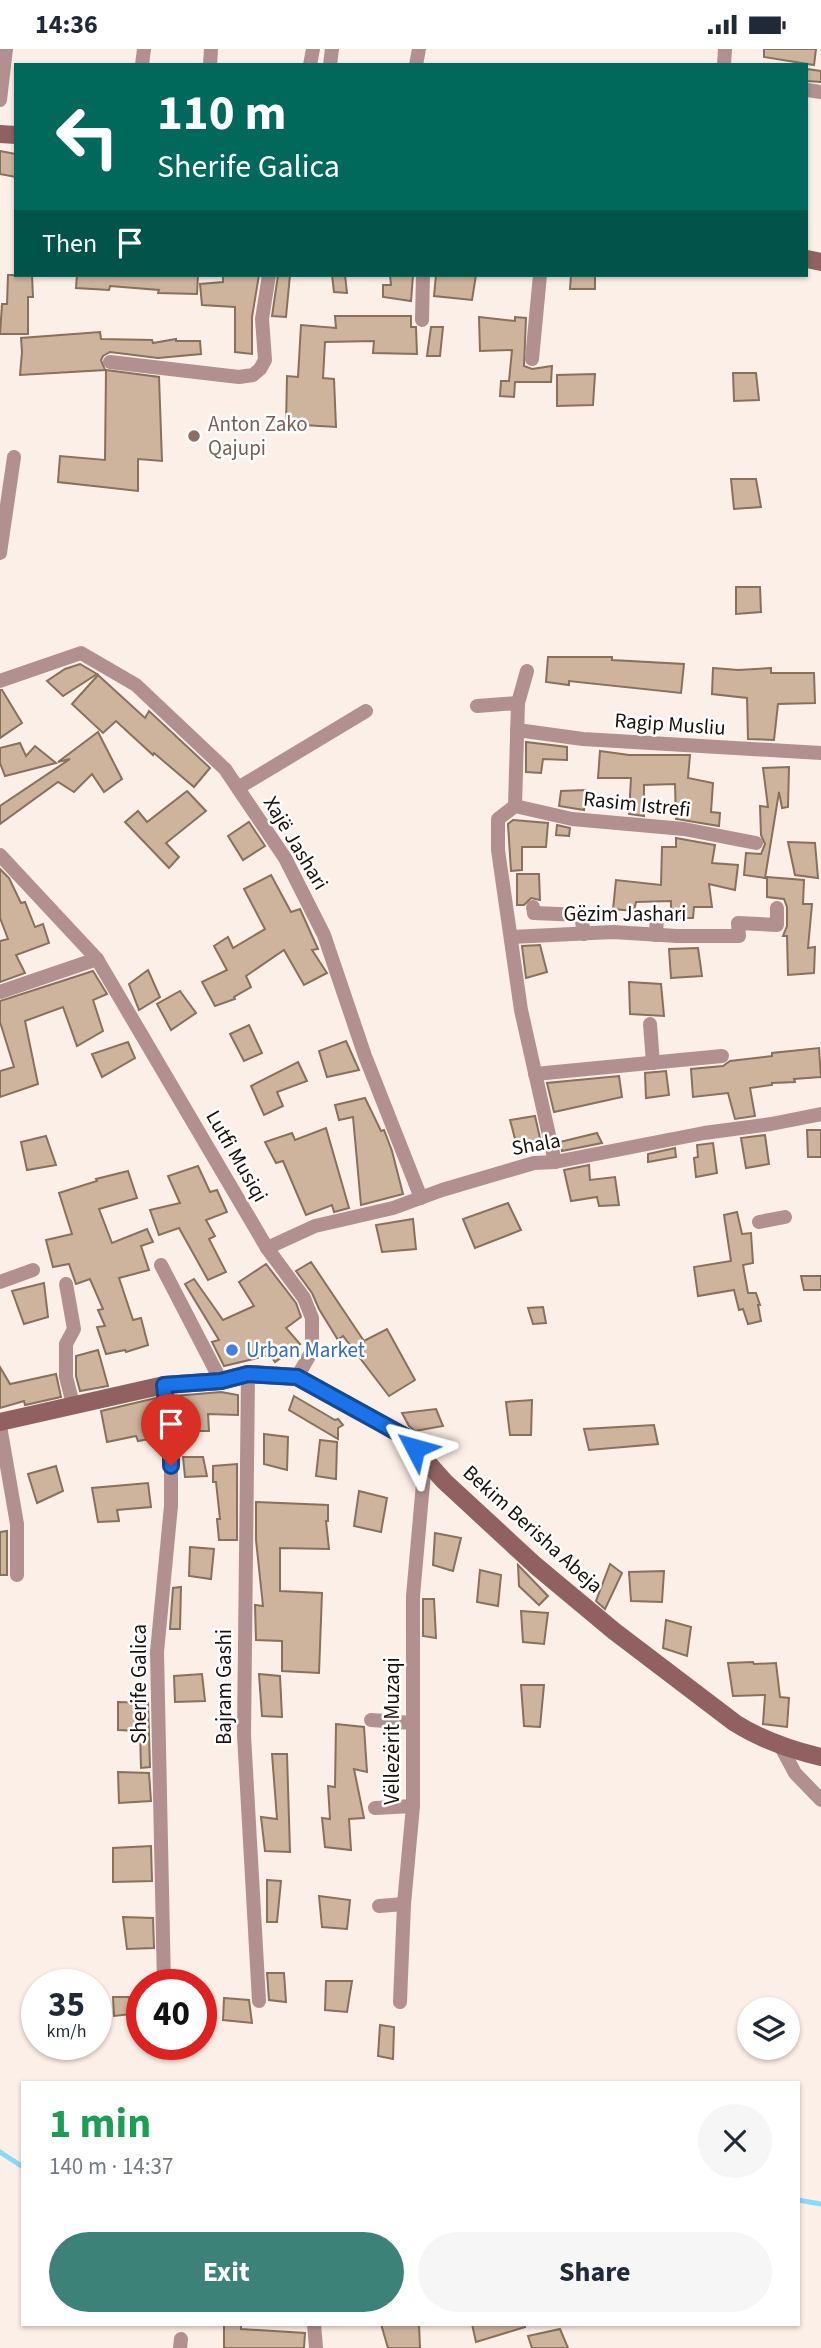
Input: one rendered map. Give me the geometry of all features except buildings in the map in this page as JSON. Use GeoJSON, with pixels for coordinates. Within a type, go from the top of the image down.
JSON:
{"type":"FeatureCollection","features":[{"type":"Feature","properties":{"kind":"street"},"geometry":{"type":"LineString","coordinates":[[0,100],[6,49]]}},
{"type":"Feature","properties":{"kind":"street"},"geometry":{"type":"LineString","coordinates":[[110,362],[239,377],[253,375],[265,360],[262,319],[270,277]]}},
{"type":"Feature","properties":{"kind":"street"},"geometry":{"type":"LineString","coordinates":[[422,320],[423,277]]}},
{"type":"Feature","properties":{"kind":"street"},"geometry":{"type":"LineString","coordinates":[[532,359],[540,277]]}},
{"type":"Feature","properties":{"kind":"street"},"geometry":{"type":"LineString","coordinates":[[0,553],[14,457]]}},
{"type":"Feature","properties":{"kind":"street","name":"Xajë Jashari"},"geometry":{"type":"LineString","coordinates":[[0,681],[81,653],[136,685],[225,769],[285,857],[324,935],[365,1056],[421,1198]]}},
{"type":"Feature","properties":{"kind":"street"},"geometry":{"type":"LineString","coordinates":[[527,671],[518,702],[515,806],[498,819],[498,850],[521,1010],[555,1162]]}},
{"type":"Feature","properties":{"kind":"street"},"geometry":{"type":"LineString","coordinates":[[477,706],[518,702]]}},
{"type":"Feature","properties":{"kind":"street"},"geometry":{"type":"LineString","coordinates":[[238,788],[366,711]]}},
{"type":"Feature","properties":{"kind":"street","name":"Ragip Musliu"},"geometry":{"type":"LineString","coordinates":[[517,730],[583,739],[821,753]]}},
{"type":"Feature","properties":{"kind":"street","name":"Rasim Istrefi"},"geometry":{"type":"LineString","coordinates":[[515,806],[572,819],[684,829],[756,843]]}},
{"type":"Feature","properties":{"kind":"street","name":"Lutfi Musiqi"},"geometry":{"type":"LineString","coordinates":[[0,856],[97,959],[267,1248],[304,1298],[312,1318],[312,1351],[297,1377]]}},
{"type":"Feature","properties":{"kind":"street"},"geometry":{"type":"LineString","coordinates":[[533,907],[534,913],[581,915],[584,934]]}},
{"type":"Feature","properties":{"kind":"street","name":"Gëzim Jashari"},"geometry":{"type":"LineString","coordinates":[[511,937],[584,934],[739,936],[738,923],[777,925],[778,908]]}},
{"type":"Feature","properties":{"kind":"street"},"geometry":{"type":"LineString","coordinates":[[656,935],[657,915]]}},
{"type":"Feature","properties":{"kind":"street"},"geometry":{"type":"LineString","coordinates":[[0,992],[97,959]]}},
{"type":"Feature","properties":{"kind":"street"},"geometry":{"type":"LineString","coordinates":[[650,1024],[653,1063]]}},
{"type":"Feature","properties":{"kind":"street"},"geometry":{"type":"LineString","coordinates":[[535,1074],[722,1056]]}},
{"type":"Feature","properties":{"kind":"street","name":"Shala"},"geometry":{"type":"LineString","coordinates":[[267,1248],[315,1226],[393,1208],[534,1163],[555,1162],[821,1114]]}},
{"type":"Feature","properties":{"kind":"street"},"geometry":{"type":"LineString","coordinates":[[759,1222],[785,1217]]}},
{"type":"Feature","properties":{"kind":"street"},"geometry":{"type":"LineString","coordinates":[[160,1265],[221,1381]]}},
{"type":"Feature","properties":{"kind":"street"},"geometry":{"type":"LineString","coordinates":[[0,1282],[33,1271]]}},
{"type":"Feature","properties":{"kind":"street"},"geometry":{"type":"LineString","coordinates":[[66,1284],[74,1329],[65,1344],[66,1377],[73,1404]]}},
{"type":"Feature","properties":{"kind":"street","name":"Bekim Berisha Abeja"},"geometry":{"type":"LineString","coordinates":[[0,1424],[73,1404],[164,1385],[221,1381],[248,1374],[297,1377],[404,1436],[425,1461],[536,1566],[614,1630],[736,1723],[756,1736],[821,1757]]}},
{"type":"Feature","properties":{"kind":"street","name":"Bajram Gashi"},"geometry":{"type":"LineString","coordinates":[[248,1374],[244,1735],[259,2001]]}},
{"type":"Feature","properties":{"kind":"street","name":"Sherife Galica"},"geometry":{"type":"LineString","coordinates":[[164,1385],[171,1445],[171,1506],[157,1652],[164,1969]]}},
{"type":"Feature","properties":{"kind":"street"},"geometry":{"type":"LineString","coordinates":[[0,1424],[17,1524],[17,1575]]}},
{"type":"Feature","properties":{"kind":"street","name":"Vëllezërit Muzaqi"},"geometry":{"type":"LineString","coordinates":[[400,2002],[404,1904],[414,1806],[413,1596],[425,1461]]}},
{"type":"Feature","properties":{"kind":"street"},"geometry":{"type":"LineString","coordinates":[[371,1720],[413,1723]]}},
{"type":"Feature","properties":{"kind":"street"},"geometry":{"type":"LineString","coordinates":[[780,1745],[795,1773],[821,1800]]}},
{"type":"Feature","properties":{"kind":"street"},"geometry":{"type":"LineString","coordinates":[[375,1808],[414,1806]]}},
{"type":"Feature","properties":{"kind":"street"},"geometry":{"type":"LineString","coordinates":[[379,1906],[404,1904]]}},
{"type":"Feature","properties":{"kind":"street"},"geometry":{"type":"LineString","coordinates":[[314,2326],[316,2348]]}},
{"type":"Feature","properties":{"kind":"waterway"},"geometry":{"type":"LineString","coordinates":[[0,2152],[21,2166]]}},
{"type":"Feature","properties":{"kind":"waterway"},"geometry":{"type":"LineString","coordinates":[[800,2200],[821,2204]]}},
{"type":"Feature","properties":{"kind":"place","name":"Anton Zako Qajupi"},"geometry":{"type":"Point","coordinates":[194,436]}},
{"type":"Feature","properties":{"kind":"place","name":"Urban Market"},"geometry":{"type":"Point","coordinates":[232,1350]}},
{"type":"Feature","properties":{"kind":"route"},"geometry":{"type":"LineString","coordinates":[[171,1466],[164,1385],[221,1381],[248,1374],[297,1377],[404,1436],[415,1448]]}}]}
